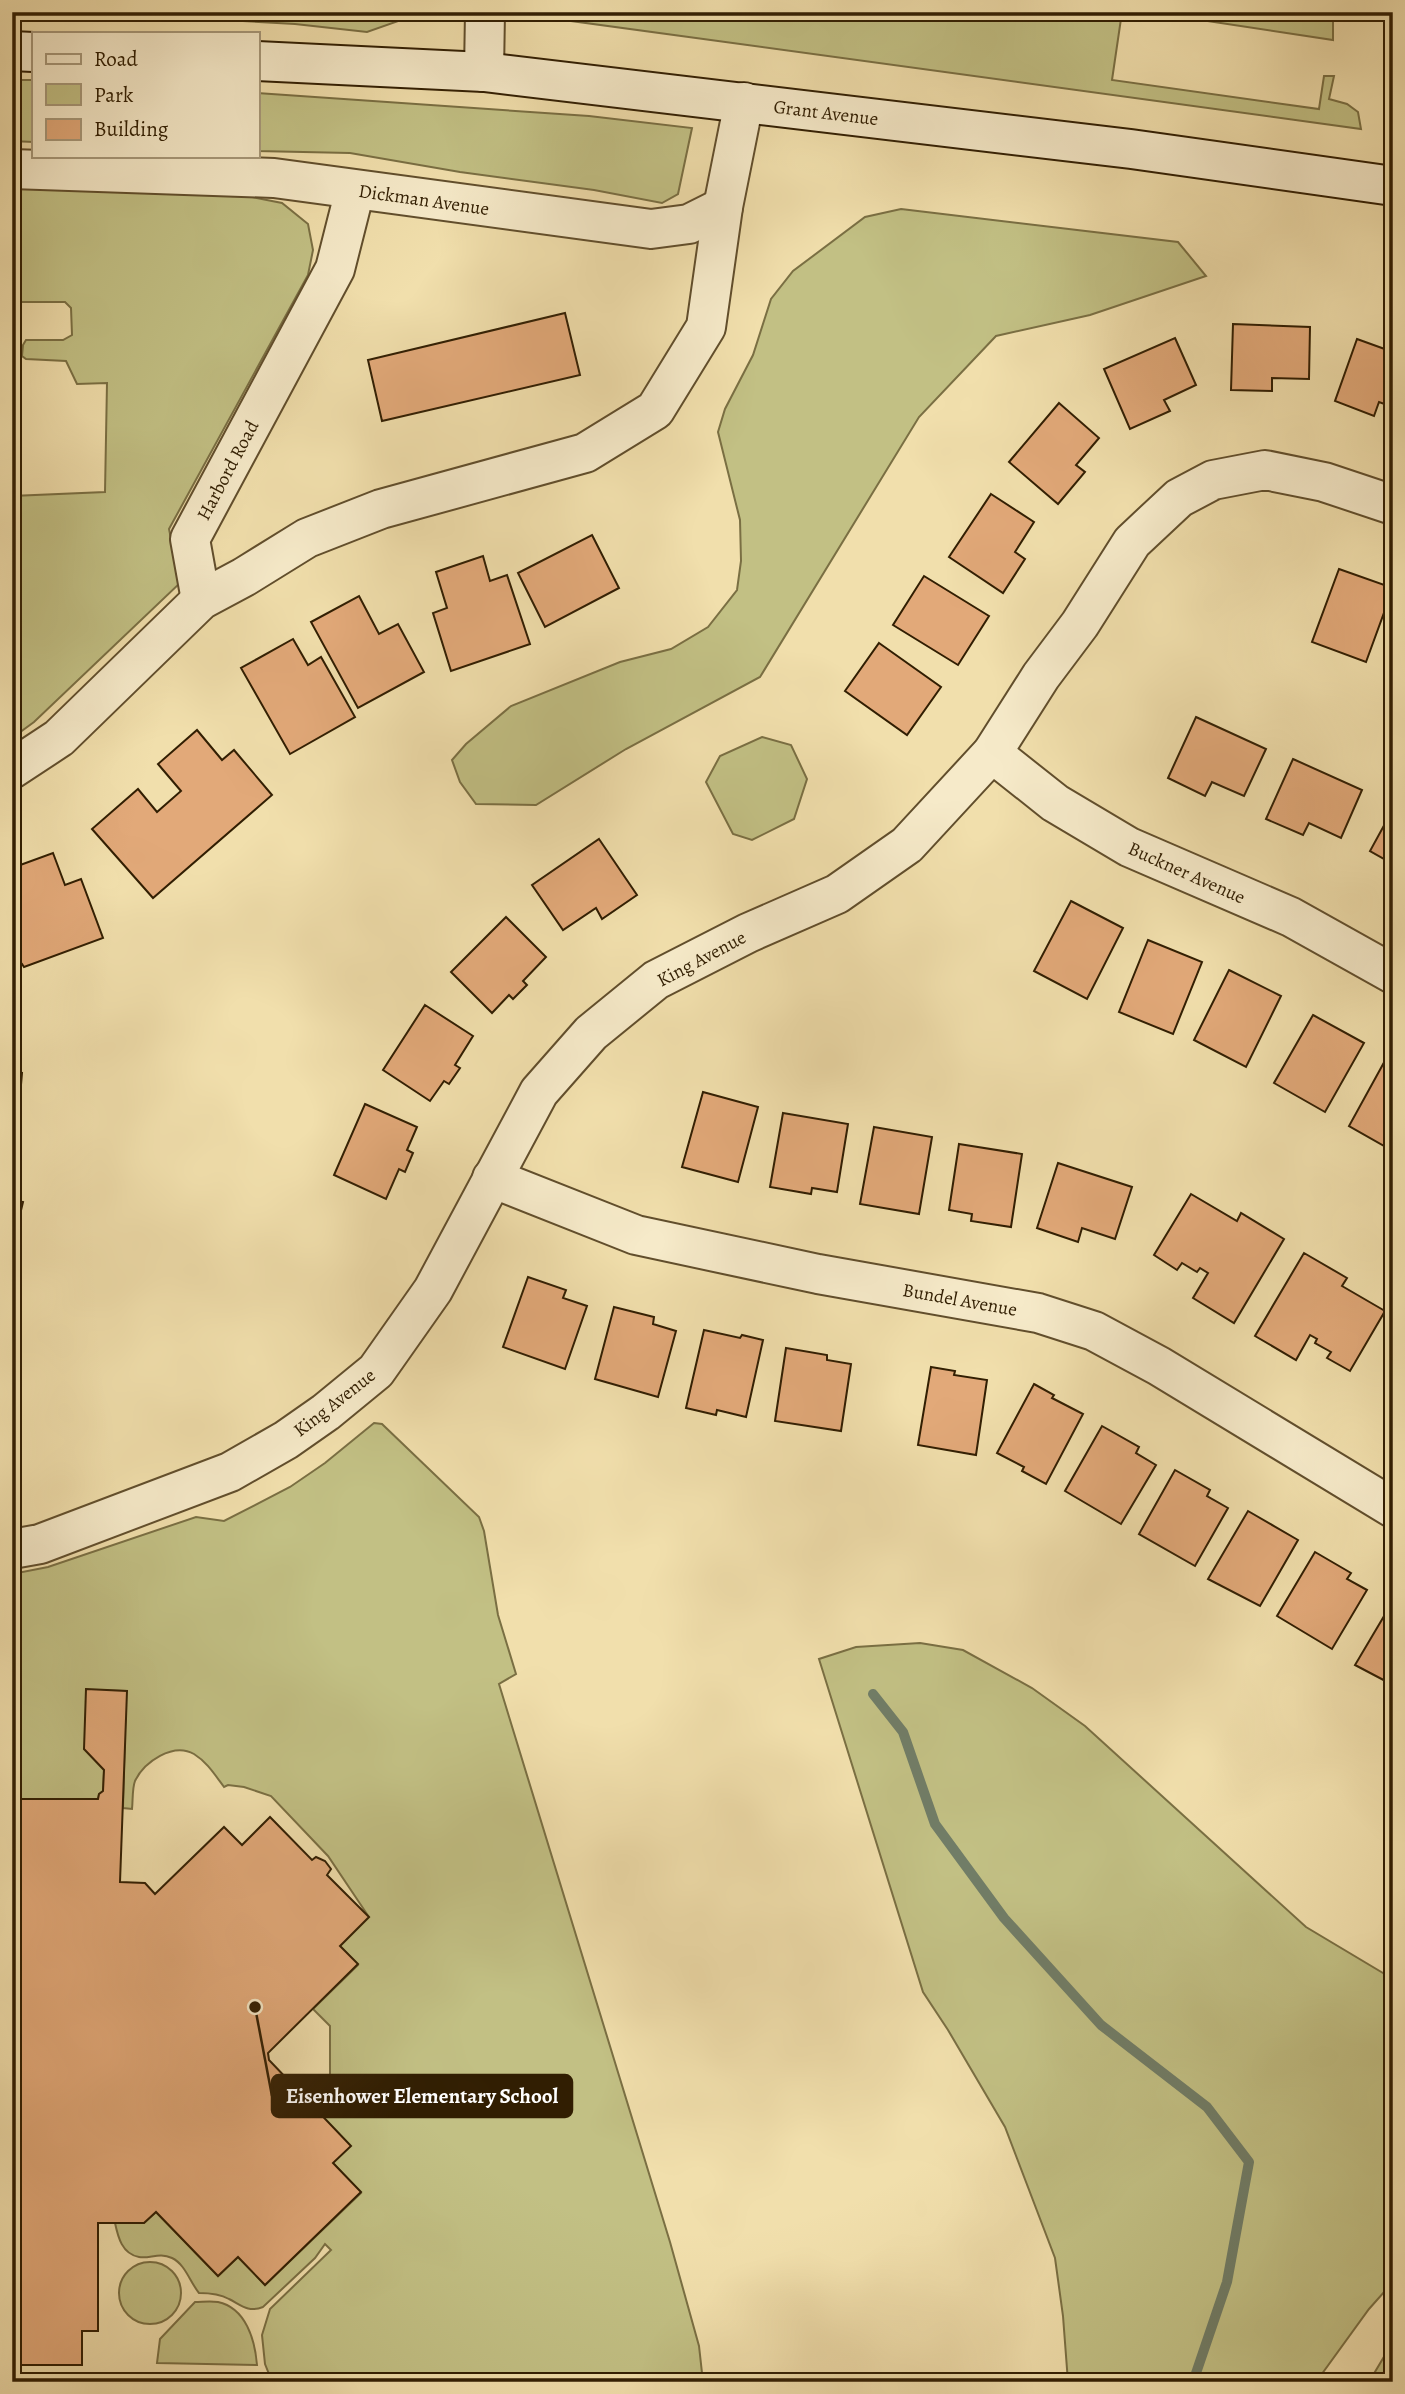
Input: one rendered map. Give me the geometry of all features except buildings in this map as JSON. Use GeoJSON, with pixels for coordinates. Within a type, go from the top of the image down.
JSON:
{"type":"FeatureCollection","features":[{"type":"Feature","properties":{"kind":"street"},"geometry":{"type":"LineString","coordinates":[[484,72],[485,12]]}},
{"type":"Feature","properties":{"kind":"street"},"geometry":{"type":"LineString","coordinates":[[12,51],[32,52]]}},
{"type":"Feature","properties":{"kind":"street","name":"Grant Avenue"},"geometry":{"type":"LineString","coordinates":[[259,61],[484,72],[1131,149],[1393,186]]}},
{"type":"Feature","properties":{"kind":"street"},"geometry":{"type":"LineString","coordinates":[[12,769],[59,738],[201,600],[307,538],[382,509],[585,453],[655,410],[706,327],[723,207],[744,102]]}},
{"type":"Feature","properties":{"kind":"street","name":"Dickman Avenue"},"geometry":{"type":"LineString","coordinates":[[12,169],[274,178],[651,229],[689,224],[723,207]]}},
{"type":"Feature","properties":{"kind":"street","name":"Harbord Road"},"geometry":{"type":"LineString","coordinates":[[201,600],[190,539],[335,269],[355,190]]}},
{"type":"Feature","properties":{"kind":"street","name":"King Avenue"},"geometry":{"type":"LineString","coordinates":[[12,1549],[40,1544],[230,1472],[286,1440],[326,1412],[376,1371],[433,1290],[539,1092],[591,1033],[656,980],[748,933],[837,894],[907,845],[992,753],[1132,542],[1179,498],[1213,480],[1265,470],[1324,482],[1393,506]]}},
{"type":"Feature","properties":{"kind":"street","name":"Buckner Avenue"},"geometry":{"type":"LineString","coordinates":[[992,753],[1055,803],[1129,847],[1291,918],[1393,974]]}},
{"type":"Feature","properties":{"kind":"street","name":"Bundel Avenue"},"geometry":{"type":"LineString","coordinates":[[492,1178],[636,1235],[818,1275],[1038,1313],[1094,1331],[1159,1366],[1393,1508]]}},
{"type":"Feature","properties":{"kind":"green space"},"geometry":{"type":"Polygon","coordinates":[[[84,12],[412,12],[407,18],[367,32],[295,24],[84,12]]]}},
{"type":"Feature","properties":{"kind":"green space"},"geometry":{"type":"Polygon","coordinates":[[[541,12],[1122,12],[1112,80],[1319,109],[1324,76],[1334,76],[1329,99],[1347,104],[1358,112],[1361,129],[542,17],[541,12]]]}},
{"type":"Feature","properties":{"kind":"green space"},"geometry":{"type":"Polygon","coordinates":[[[1148,12],[1333,12],[1333,40],[1148,12]]]}},
{"type":"Feature","properties":{"kind":"green space"},"geometry":{"type":"Polygon","coordinates":[[[12,80],[32,80],[32,142],[12,141],[12,80]]]}},
{"type":"Feature","properties":{"kind":"green space"},"geometry":{"type":"Polygon","coordinates":[[[259,93],[589,116],[692,128],[678,194],[662,203],[350,153],[259,151],[259,93]]]}},
{"type":"Feature","properties":{"kind":"green space"},"geometry":{"type":"Polygon","coordinates":[[[12,185],[222,191],[282,203],[308,224],[313,250],[308,275],[169,529],[180,583],[34,722],[12,738],[12,496],[105,492],[107,383],[77,384],[66,361],[26,359],[22,356],[26,340],[63,340],[72,335],[71,308],[65,302],[12,302],[12,185]]]}},
{"type":"Feature","properties":{"kind":"green space"},"geometry":{"type":"Polygon","coordinates":[[[901,209],[1178,242],[1206,276],[1090,315],[996,336],[919,417],[760,677],[626,749],[536,805],[476,804],[460,782],[452,760],[466,744],[511,706],[620,662],[671,649],[708,627],[737,590],[741,561],[740,520],[718,432],[725,409],[753,355],[771,299],[793,271],[865,217],[901,209]]]}},
{"type":"Feature","properties":{"kind":"green space"},"geometry":{"type":"Polygon","coordinates":[[[762,737],[791,745],[807,779],[794,819],[752,840],[733,834],[706,782],[720,756],[762,737]]]}},
{"type":"Feature","properties":{"kind":"green space"},"geometry":{"type":"Polygon","coordinates":[[[374,1423],[382,1424],[479,1517],[484,1531],[498,1615],[516,1674],[499,1684],[670,2242],[699,2346],[703,2382],[294,2382],[269,2374],[265,2364],[262,2335],[270,2309],[331,2250],[325,2244],[315,2258],[263,2307],[253,2309],[245,2308],[222,2296],[199,2293],[177,2261],[163,2256],[133,2255],[119,2239],[115,2223],[144,2223],[156,2212],[218,2276],[238,2257],[265,2285],[361,2193],[333,2163],[310,2104],[330,2087],[330,2026],[313,2009],[358,1965],[340,1946],[369,1917],[328,1856],[271,1796],[244,1787],[224,1787],[207,1765],[194,1754],[177,1750],[152,1761],[135,1781],[132,1809],[123,1808],[126,1691],[87,1690],[104,1770],[103,1791],[98,1799],[12,1799],[12,1574],[48,1567],[196,1517],[224,1521],[290,1487],[325,1463],[374,1423]]]}},
{"type":"Feature","properties":{"kind":"green space"},"geometry":{"type":"Polygon","coordinates":[[[920,1643],[963,1650],[1032,1688],[1085,1726],[1306,1927],[1393,1979],[1393,2282],[1369,2309],[1316,2382],[1068,2382],[1055,2258],[1005,2127],[923,1992],[819,1659],[856,1647],[920,1643]]]}},
{"type":"Feature","properties":{"kind":"green space"},"geometry":{"type":"Polygon","coordinates":[[[12,1946],[16,1946],[15,2033],[12,2034],[12,1946]]]}},
{"type":"Feature","properties":{"kind":"green space"},"geometry":{"type":"Polygon","coordinates":[[[144,2262],[156,2262],[172,2271],[179,2281],[179,2305],[172,2315],[156,2324],[144,2324],[133,2319],[124,2310],[119,2299],[119,2287],[124,2276],[133,2267],[144,2262]]]}},
{"type":"Feature","properties":{"kind":"green space"},"geometry":{"type":"Polygon","coordinates":[[[195,2302],[218,2302],[236,2311],[251,2336],[257,2365],[157,2363],[160,2339],[195,2302]]]}},
{"type":"Feature","properties":{"kind":"green space"},"geometry":{"type":"Polygon","coordinates":[[[1393,2350],[1393,2382],[1369,2382],[1385,2355],[1393,2350]]]}},
{"type":"Feature","properties":{"kind":"green space"},"geometry":{"type":"Polygon","coordinates":[[[12,2378],[127,2379],[127,2382],[12,2382],[12,2378]]]}},
{"type":"Feature","properties":{"kind":"waterway"},"geometry":{"type":"LineString","coordinates":[[873,1694],[903,1732],[935,1824],[1004,1918],[1101,2025],[1207,2107],[1249,2162],[1227,2282],[1193,2382]]}},
{"type":"Feature","properties":{"kind":"place","name":"Eisenhower Elementary School"},"geometry":{"type":"Point","coordinates":[255,2007]}}]}
